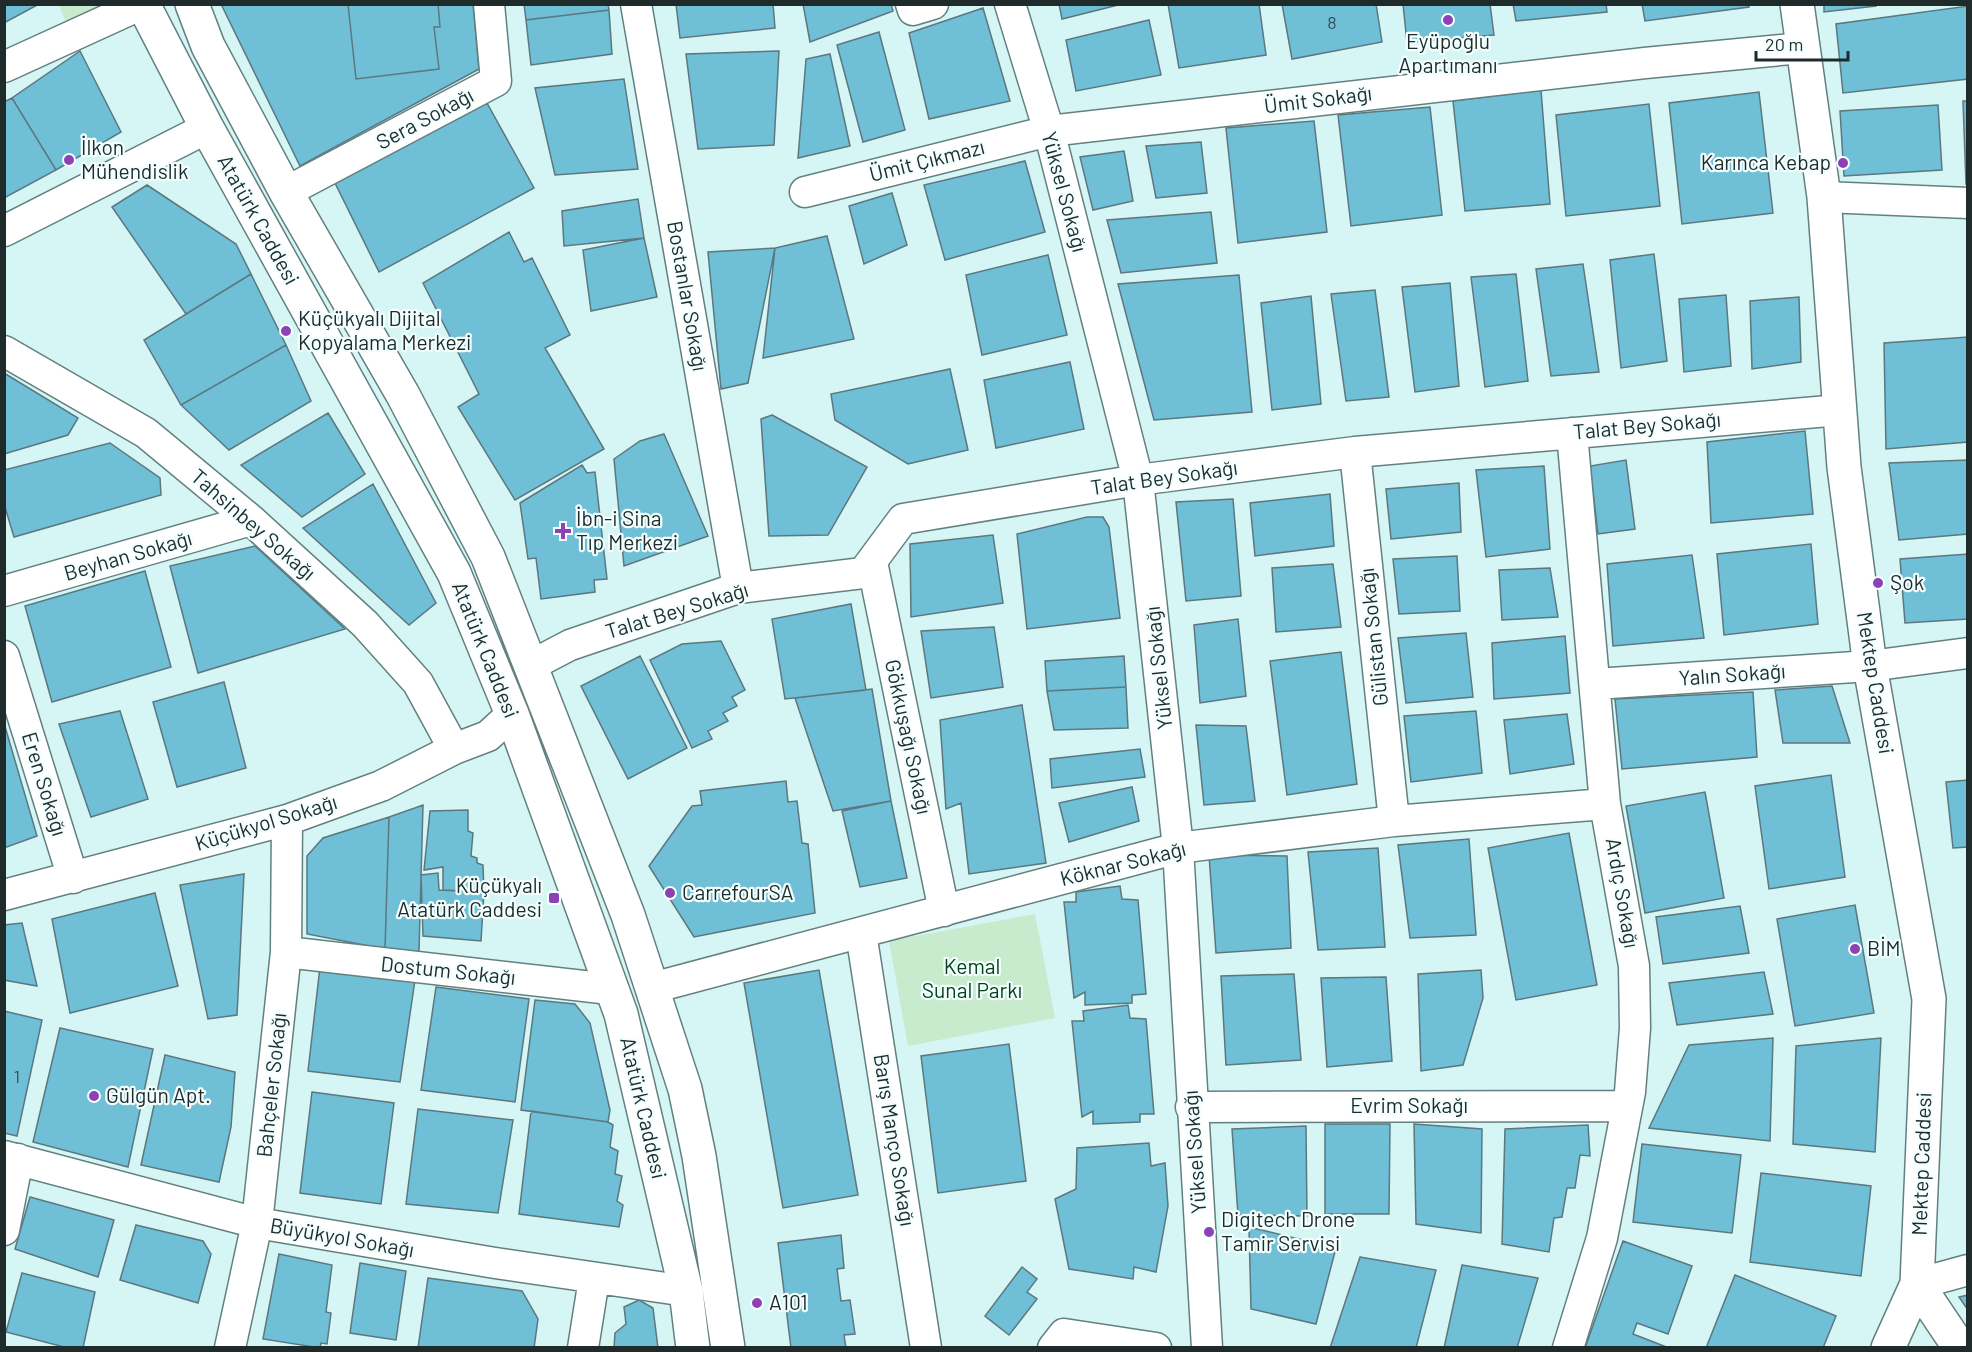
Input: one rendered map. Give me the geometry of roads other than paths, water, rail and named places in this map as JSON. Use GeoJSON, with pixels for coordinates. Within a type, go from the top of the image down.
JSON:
{"type":"FeatureCollection","features":[{"type":"Feature","properties":{"kind":"main road","name":"Atatürk Caddesi"},"geometry":{"type":"LineString","coordinates":[[143,4],[207,128],[454,573],[512,714],[576,887],[610,989],[621,1014],[686,1291],[693,1347]]}},
{"type":"Feature","properties":{"kind":"main road","name":"Atatürk Caddesi"},"geometry":{"type":"LineString","coordinates":[[192,4],[208,46],[286,192],[403,395],[488,557],[628,915],[687,1100],[699,1156],[728,1347]]}},
{"type":"Feature","properties":{"kind":"main road","name":"Mektep Caddesi"},"geometry":{"type":"LineString","coordinates":[[1797,4],[1824,197],[1844,467],[1870,666],[1929,999],[1917,1284]]}},
{"type":"Feature","properties":{"kind":"main road"},"geometry":{"type":"LineString","coordinates":[[512,714],[530,666]]}},
{"type":"Feature","properties":{"kind":"main road"},"geometry":{"type":"LineString","coordinates":[[1888,1347],[1917,1284]]}},
{"type":"Feature","properties":{"kind":"main road"},"geometry":{"type":"LineString","coordinates":[[1917,1284],[1960,1347]]}},
{"type":"Feature","properties":{"kind":"street"},"geometry":{"type":"LineString","coordinates":[[4,67],[143,4]]}},
{"type":"Feature","properties":{"kind":"street","name":"Sera Sokağı"},"geometry":{"type":"LineString","coordinates":[[286,192],[496,81],[489,4]]}},
{"type":"Feature","properties":{"kind":"street","name":"Bostanlar Sokağı"},"geometry":{"type":"LineString","coordinates":[[636,4],[738,588]]}},
{"type":"Feature","properties":{"kind":"street"},"geometry":{"type":"LineString","coordinates":[[911,4],[913,10],[933,4]]}},
{"type":"Feature","properties":{"kind":"street","name":"Yüksel Sokağı"},"geometry":{"type":"LineString","coordinates":[[1010,4],[1048,131],[1138,480],[1179,848],[1191,1107],[1207,1347]]}},
{"type":"Feature","properties":{"kind":"street","name":"Ümit Sokağı"},"geometry":{"type":"LineString","coordinates":[[1048,131],[1645,63],[1802,48]]}},
{"type":"Feature","properties":{"kind":"street"},"geometry":{"type":"LineString","coordinates":[[4,231],[207,128]]}},
{"type":"Feature","properties":{"kind":"street","name":"Ümit Çıkmazı"},"geometry":{"type":"LineString","coordinates":[[805,192],[1048,131]]}},
{"type":"Feature","properties":{"kind":"street"},"geometry":{"type":"LineString","coordinates":[[1824,197],[1968,203]]}},
{"type":"Feature","properties":{"kind":"street","name":"Tahsinbey Sokağı"},"geometry":{"type":"LineString","coordinates":[[4,351],[146,433],[251,520],[366,624],[418,683],[454,749]]}},
{"type":"Feature","properties":{"kind":"street","name":"Talat Bey Sokağı"},"geometry":{"type":"LineString","coordinates":[[530,666],[570,645],[738,588],[863,573],[903,519],[1138,480],[1355,452],[1840,410]]}},
{"type":"Feature","properties":{"kind":"street","name":"Ardıç Sokağı"},"geometry":{"type":"LineString","coordinates":[[1568,1347],[1602,1238],[1627,1106],[1635,1028],[1634,966],[1605,804],[1572,432]]}},
{"type":"Feature","properties":{"kind":"street","name":"Gülistan Sokağı"},"geometry":{"type":"LineString","coordinates":[[1355,452],[1394,821]]}},
{"type":"Feature","properties":{"kind":"street","name":"Beyhan Sokağı"},"geometry":{"type":"LineString","coordinates":[[4,591],[251,520]]}},
{"type":"Feature","properties":{"kind":"street","name":"Gökkuşağı Sokağı"},"geometry":{"type":"LineString","coordinates":[[872,562],[944,911]]}},
{"type":"Feature","properties":{"kind":"street","name":"Yalın Sokağı"},"geometry":{"type":"LineString","coordinates":[[1594,684],[1870,666],[1968,652]]}},
{"type":"Feature","properties":{"kind":"street","name":"Eren Sokağı"},"geometry":{"type":"LineString","coordinates":[[4,656],[72,878]]}},
{"type":"Feature","properties":{"kind":"street","name":"Küçükyol Sokağı"},"geometry":{"type":"LineString","coordinates":[[4,895],[287,820],[381,786],[454,749],[488,736],[512,714]]}},
{"type":"Feature","properties":{"kind":"street","name":"Köknar Sokağı"},"geometry":{"type":"LineString","coordinates":[[652,988],[1179,848],[1394,821],[1605,804]]}},
{"type":"Feature","properties":{"kind":"street","name":"Bahçeler Sokağı"},"geometry":{"type":"LineString","coordinates":[[230,1347],[256,1223],[286,952],[287,820]]}},
{"type":"Feature","properties":{"kind":"street","name":"Barış Manço Sokağı"},"geometry":{"type":"LineString","coordinates":[[861,933],[926,1347]]}},
{"type":"Feature","properties":{"kind":"street","name":"Dostum Sokağı"},"geometry":{"type":"LineString","coordinates":[[286,952],[610,989]]}},
{"type":"Feature","properties":{"kind":"street","name":"Evrim Sokağı"},"geometry":{"type":"LineString","coordinates":[[1191,1107],[1627,1106]]}},
{"type":"Feature","properties":{"kind":"street"},"geometry":{"type":"LineString","coordinates":[[4,1230],[11,1157]]}},
{"type":"Feature","properties":{"kind":"street","name":"Büyükyol Sokağı"},"geometry":{"type":"LineString","coordinates":[[11,1157],[256,1223],[594,1279],[686,1291]]}},
{"type":"Feature","properties":{"kind":"street"},"geometry":{"type":"LineString","coordinates":[[1917,1284],[1968,1270]]}},
{"type":"Feature","properties":{"kind":"street"},"geometry":{"type":"LineString","coordinates":[[583,1347],[594,1279]]}},
{"type":"Feature","properties":{"kind":"street"},"geometry":{"type":"LineString","coordinates":[[1053,1347],[1064,1334],[1156,1347]]}},
{"type":"Feature","properties":{"kind":"place","name":"Eyüpoğlu Apartımanı"},"geometry":{"type":"Point","coordinates":[1448,20]}},
{"type":"Feature","properties":{"kind":"place","name":"İlkon Mühendislik"},"geometry":{"type":"Point","coordinates":[69,160]}},
{"type":"Feature","properties":{"kind":"place","name":"Karınca Kebap"},"geometry":{"type":"Point","coordinates":[1843,163]}},
{"type":"Feature","properties":{"kind":"place","name":"Küçükyalı Dijital Kopyalama Merkezi"},"geometry":{"type":"Point","coordinates":[286,331]}},
{"type":"Feature","properties":{"kind":"place","name":"İbn-i Sina Tıp Merkezi"},"geometry":{"type":"Point","coordinates":[563,531]}},
{"type":"Feature","properties":{"kind":"place","name":"Şok"},"geometry":{"type":"Point","coordinates":[1878,583]}},
{"type":"Feature","properties":{"kind":"place","name":"CarrefourSA"},"geometry":{"type":"Point","coordinates":[670,893]}},
{"type":"Feature","properties":{"kind":"place","name":"Küçükyalı Atatürk Caddesi"},"geometry":{"type":"Point","coordinates":[554,898]}},
{"type":"Feature","properties":{"kind":"place","name":"BİM"},"geometry":{"type":"Point","coordinates":[1855,949]}},
{"type":"Feature","properties":{"kind":"place","name":"Gülgün Apt."},"geometry":{"type":"Point","coordinates":[94,1096]}},
{"type":"Feature","properties":{"kind":"place","name":"Digitech Drone Tamir Servisi"},"geometry":{"type":"Point","coordinates":[1209,1232]}},
{"type":"Feature","properties":{"kind":"place","name":"A101"},"geometry":{"type":"Point","coordinates":[757,1303]}},
{"type":"Feature","properties":{"kind":"park label","name":"Kemal Sunal Parkı"},"geometry":{"type":"Point","coordinates":[972,979]}}]}
